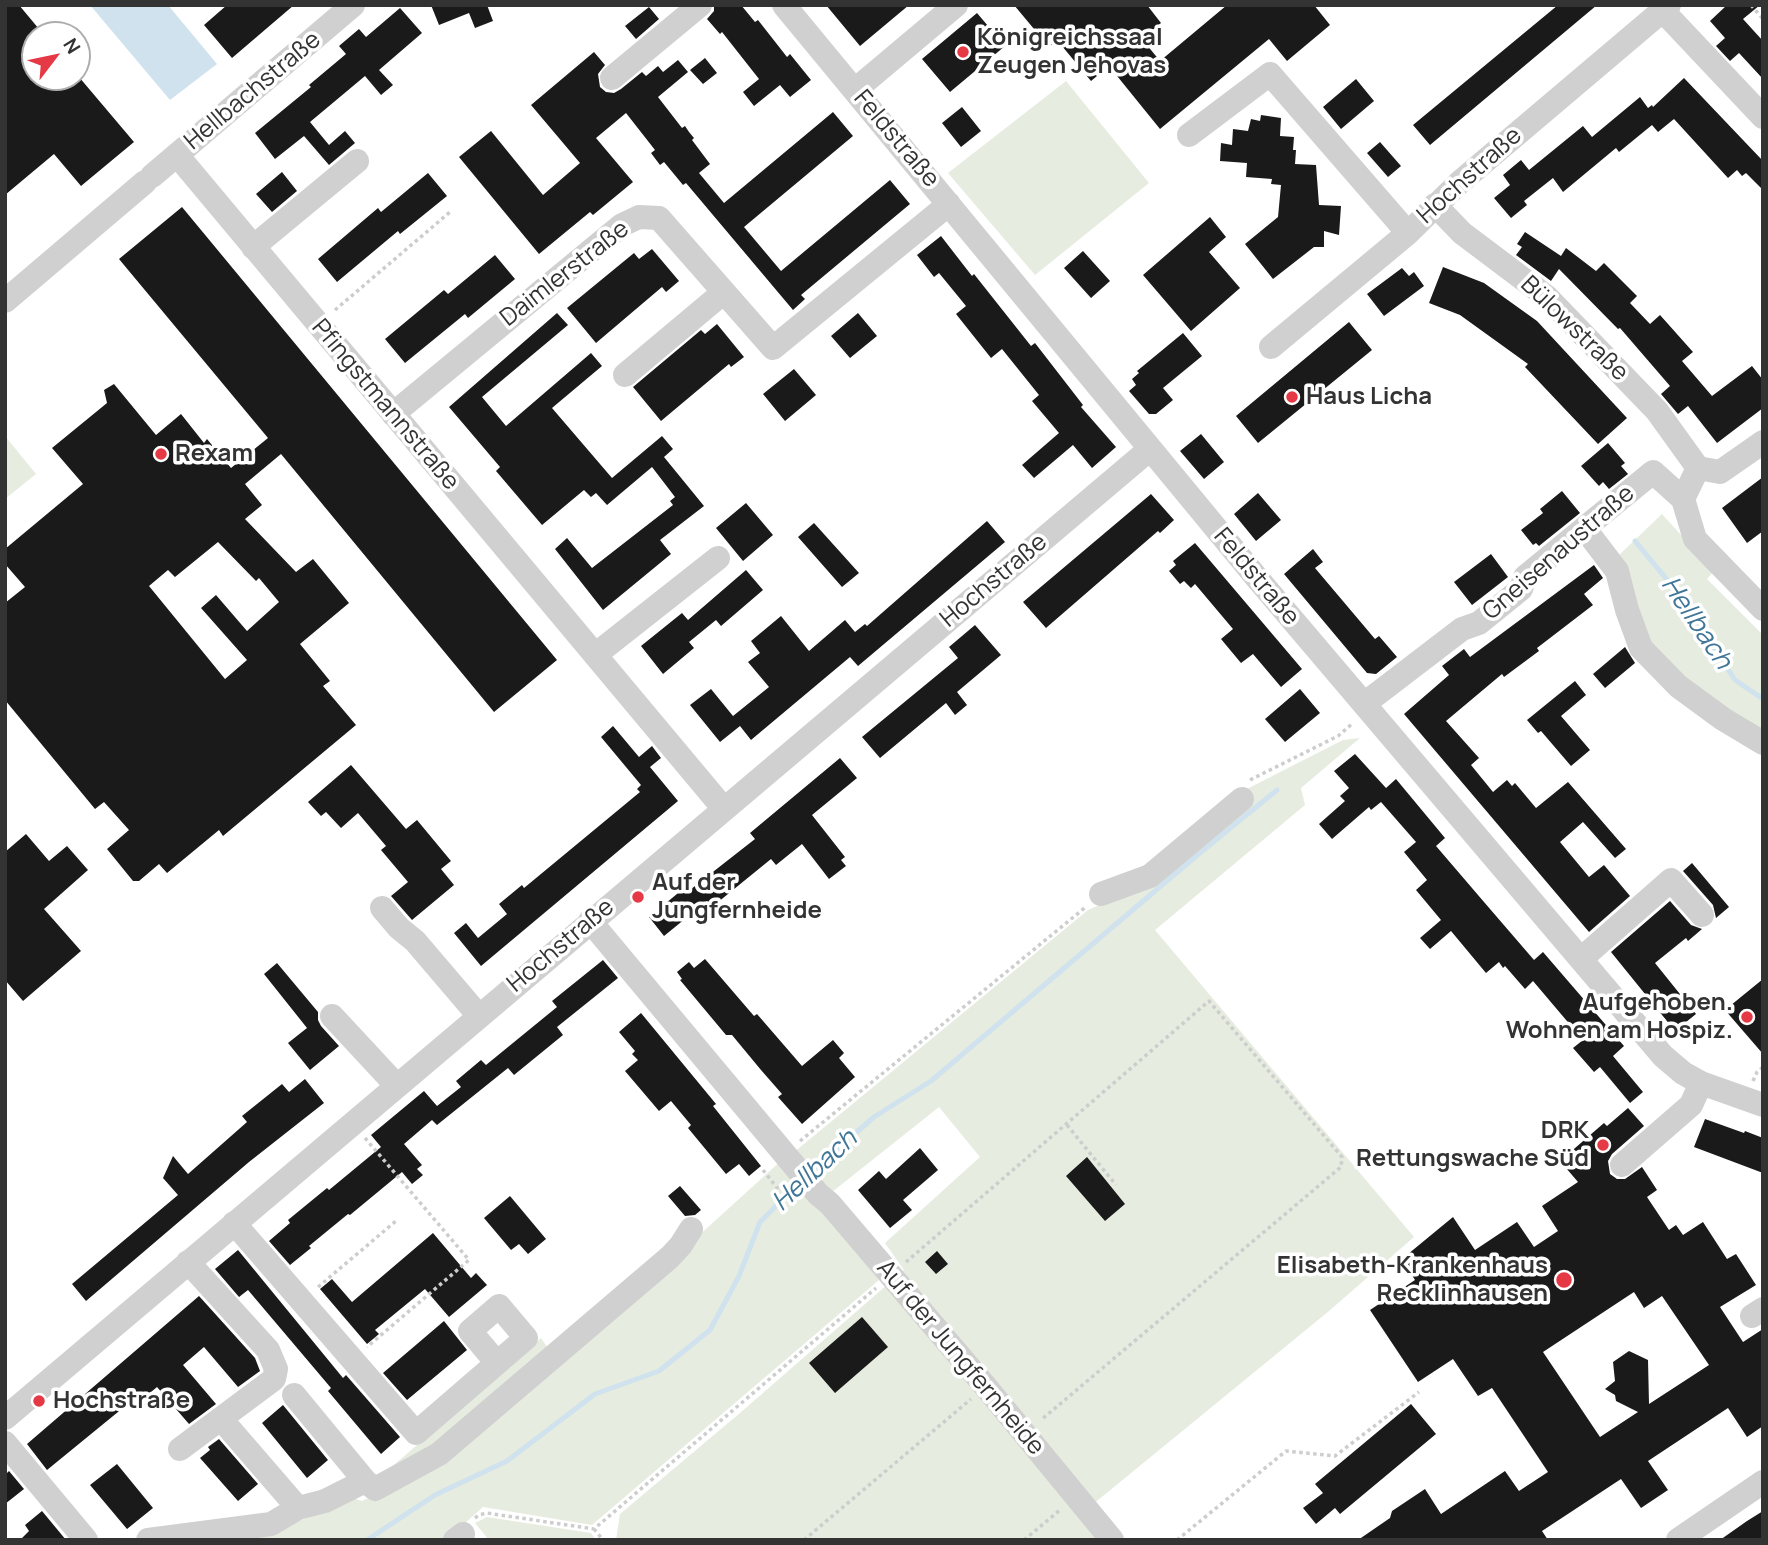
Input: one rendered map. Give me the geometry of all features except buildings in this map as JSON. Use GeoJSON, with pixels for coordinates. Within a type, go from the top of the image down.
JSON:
{"type":"FeatureCollection","features":[{"type":"Feature","properties":{"kind":"street","name":"Hellbachstraße"},"geometry":{"type":"LineString","coordinates":[[5,301],[353,5]]}},
{"type":"Feature","properties":{"kind":"street"},"geometry":{"type":"LineString","coordinates":[[612,78],[699,5]]}},
{"type":"Feature","properties":{"kind":"street"},"geometry":{"type":"LineString","coordinates":[[855,90],[956,5]]}},
{"type":"Feature","properties":{"kind":"street","name":"Feldstraße"},"geometry":{"type":"LineString","coordinates":[[789,7],[1150,449],[1673,1066],[1701,1083],[1763,1105]]}},
{"type":"Feature","properties":{"kind":"street"},"geometry":{"type":"LineString","coordinates":[[1666,8],[1763,117]]}},
{"type":"Feature","properties":{"kind":"street","name":"Hochstraße"},"geometry":{"type":"LineString","coordinates":[[1271,347],[1408,233],[1435,205],[1666,8]]}},
{"type":"Feature","properties":{"kind":"street"},"geometry":{"type":"LineString","coordinates":[[1189,135],[1269,74],[1408,233]]}},
{"type":"Feature","properties":{"kind":"street","name":"Pfingstmannstraße"},"geometry":{"type":"LineString","coordinates":[[177,155],[724,809]]}},
{"type":"Feature","properties":{"kind":"street"},"geometry":{"type":"LineString","coordinates":[[253,247],[357,160]]}},
{"type":"Feature","properties":{"kind":"street","name":"Daimlerstraße"},"geometry":{"type":"LineString","coordinates":[[393,414],[622,225],[639,217],[659,218],[773,348],[949,204]]}},
{"type":"Feature","properties":{"kind":"street","name":"Bülowstraße"},"geometry":{"type":"LineString","coordinates":[[1435,205],[1462,233],[1547,298],[1657,411],[1698,468]]}},
{"type":"Feature","properties":{"kind":"street"},"geometry":{"type":"LineString","coordinates":[[625,374],[724,292]]}},
{"type":"Feature","properties":{"kind":"street"},"geometry":{"type":"LineString","coordinates":[[1763,442],[1720,472],[1698,468],[1683,499],[1695,539],[1763,610]]}},
{"type":"Feature","properties":{"kind":"street","name":"Hochstraße"},"geometry":{"type":"LineString","coordinates":[[5,1418],[1150,449]]}},
{"type":"Feature","properties":{"kind":"street","name":"Gneisenaustraße"},"geometry":{"type":"LineString","coordinates":[[1366,707],[1462,629],[1479,623],[1521,589],[1525,577],[1653,472],[1683,499]]}},
{"type":"Feature","properties":{"kind":"street"},"geometry":{"type":"LineString","coordinates":[[1585,529],[1617,571],[1641,648],[1678,686],[1723,719],[1763,743]]}},
{"type":"Feature","properties":{"kind":"street"},"geometry":{"type":"LineString","coordinates":[[595,655],[718,558]]}},
{"type":"Feature","properties":{"kind":"street"},"geometry":{"type":"LineString","coordinates":[[1101,894],[1150,876],[1244,791]]}},
{"type":"Feature","properties":{"kind":"street"},"geometry":{"type":"LineString","coordinates":[[1581,959],[1671,880],[1702,915]]}},
{"type":"Feature","properties":{"kind":"street"},"geometry":{"type":"LineString","coordinates":[[382,908],[398,928],[415,940],[479,1016]]}},
{"type":"Feature","properties":{"kind":"street","name":"Auf der Jungfernheide"},"geometry":{"type":"LineString","coordinates":[[590,921],[818,1194],[830,1204],[1025,1433],[1112,1540]]}},
{"type":"Feature","properties":{"kind":"street"},"geometry":{"type":"LineString","coordinates":[[332,1016],[397,1086]]}},
{"type":"Feature","properties":{"kind":"street"},"geometry":{"type":"LineString","coordinates":[[1622,1165],[1691,1105],[1701,1083]]}},
{"type":"Feature","properties":{"kind":"street"},"geometry":{"type":"LineString","coordinates":[[234,1223],[416,1433],[497,1363]]}},
{"type":"Feature","properties":{"kind":"street"},"geometry":{"type":"LineString","coordinates":[[294,1395],[365,1481],[375,1489],[439,1454],[670,1257],[691,1228]]}},
{"type":"Feature","properties":{"kind":"street"},"geometry":{"type":"LineString","coordinates":[[180,1449],[274,1379],[275,1369],[268,1350],[188,1262]]}},
{"type":"Feature","properties":{"kind":"street"},"geometry":{"type":"LineString","coordinates":[[228,1427],[298,1508]]}},
{"type":"Feature","properties":{"kind":"street"},"geometry":{"type":"LineString","coordinates":[[5,1443],[86,1540]]}},
{"type":"Feature","properties":{"kind":"street"},"geometry":{"type":"LineString","coordinates":[[148,1540],[271,1524],[298,1508],[325,1502],[365,1481]]}},
{"type":"Feature","properties":{"kind":"street"},"geometry":{"type":"LineString","coordinates":[[1678,1540],[1763,1482]]}},
{"type":"Feature","properties":{"kind":"path"},"geometry":{"type":"LineString","coordinates":[[1751,5],[1763,19]]}},
{"type":"Feature","properties":{"kind":"path"},"geometry":{"type":"LineString","coordinates":[[318,324],[450,212]]}},
{"type":"Feature","properties":{"kind":"path"},"geometry":{"type":"LineString","coordinates":[[1244,791],[1338,736],[1366,707]]}},
{"type":"Feature","properties":{"kind":"path"},"geometry":{"type":"LineString","coordinates":[[789,1158],[1101,894]]}},
{"type":"Feature","properties":{"kind":"path"},"geometry":{"type":"LineString","coordinates":[[594,1529],[1209,1002],[1342,1157],[1341,1167],[1025,1433]]}},
{"type":"Feature","properties":{"kind":"path"},"geometry":{"type":"LineString","coordinates":[[352,1124],[468,1260],[352,1360]]}},
{"type":"Feature","properties":{"kind":"path"},"geometry":{"type":"LineString","coordinates":[[1067,1125],[1116,1185]]}},
{"type":"Feature","properties":{"kind":"path"},"geometry":{"type":"LineString","coordinates":[[763,1170],[778,1189]]}},
{"type":"Feature","properties":{"kind":"path"},"geometry":{"type":"LineString","coordinates":[[301,1301],[396,1221]]}},
{"type":"Feature","properties":{"kind":"path"},"geometry":{"type":"LineString","coordinates":[[804,1540],[986,1387]]}},
{"type":"Feature","properties":{"kind":"path"},"geometry":{"type":"LineString","coordinates":[[1177,1540],[1286,1451],[1335,1456],[1419,1392]]}},
{"type":"Feature","properties":{"kind":"path"},"geometry":{"type":"LineString","coordinates":[[1024,1540],[1077,1496]]}},
{"type":"Feature","properties":{"kind":"path"},"geometry":{"type":"LineString","coordinates":[[459,1537],[479,1515],[488,1513],[594,1529],[603,1540]]}},
{"type":"Feature","properties":{"kind":"shaded area"},"geometry":{"type":"Polygon","coordinates":[[[1066,81],[1149,183],[1035,275],[948,173],[1066,81]]]}},
{"type":"Feature","properties":{"kind":"shaded area"},"geometry":{"type":"Polygon","coordinates":[[[5,436],[36,474],[5,499],[5,436]]]}},
{"type":"Feature","properties":{"kind":"shaded area"},"geometry":{"type":"Polygon","coordinates":[[[1662,514],[1714,571],[1707,579],[1763,635],[1763,739],[1644,647],[1617,557],[1662,514]]]}},
{"type":"Feature","properties":{"kind":"shaded area"},"geometry":{"type":"Polygon","coordinates":[[[1360,738],[1301,788],[1305,805],[1155,930],[1414,1237],[1329,1311],[1081,1514],[1101,1540],[616,1540],[620,1514],[904,1270],[885,1243],[980,1157],[939,1107],[827,1196],[793,1153],[1088,910],[1153,882],[1239,793],[1343,740],[1360,738]]]}},
{"type":"Feature","properties":{"kind":"shaded area"},"geometry":{"type":"Polygon","coordinates":[[[783,1159],[879,1280],[592,1525],[483,1507],[446,1540],[198,1540],[279,1528],[353,1498],[362,1501],[395,1486],[388,1470],[541,1338],[549,1350],[685,1248],[783,1159]]]}},
{"type":"Feature","properties":{"kind":"shaded area"},"geometry":{"type":"Polygon","coordinates":[[[487,1517],[591,1533],[596,1540],[489,1540],[475,1523],[487,1517]]]}},
{"type":"Feature","properties":{"kind":"water"},"geometry":{"type":"Polygon","coordinates":[[[90,5],[168,5],[217,64],[170,100],[90,5]]]}},
{"type":"Feature","properties":{"kind":"waterway","name":"Hellbach"},"geometry":{"type":"LineString","coordinates":[[1635,541],[1678,593],[1735,680],[1763,699]]}},
{"type":"Feature","properties":{"kind":"waterway","name":"Hellbach"},"geometry":{"type":"LineString","coordinates":[[809,1174],[874,1117],[931,1081],[1277,790]]}},
{"type":"Feature","properties":{"kind":"waterway","name":"Hellbach"},"geometry":{"type":"LineString","coordinates":[[367,1540],[435,1495],[507,1461],[595,1394],[659,1371],[710,1330],[739,1276],[760,1222],[799,1183]]}},
{"type":"Feature","properties":{"kind":"place","name":"Königreichssaal Zeugen Jehovas"},"geometry":{"type":"Point","coordinates":[963,52]}},
{"type":"Feature","properties":{"kind":"place","name":"Haus Licha"},"geometry":{"type":"Point","coordinates":[1292,397]}},
{"type":"Feature","properties":{"kind":"place","name":"Rexam"},"geometry":{"type":"Point","coordinates":[161,454]}},
{"type":"Feature","properties":{"kind":"place","name":"Auf der Jungfernheide"},"geometry":{"type":"Point","coordinates":[638,897]}},
{"type":"Feature","properties":{"kind":"place","name":"Aufgehoben. Wohnen am Hospiz."},"geometry":{"type":"Point","coordinates":[1747,1017]}},
{"type":"Feature","properties":{"kind":"place","name":"DRK Rettungswache Süd"},"geometry":{"type":"Point","coordinates":[1603,1145]}},
{"type":"Feature","properties":{"kind":"place","name":"Elisabeth-Krankenhaus Recklinhausen"},"geometry":{"type":"Point","coordinates":[1564,1280]}},
{"type":"Feature","properties":{"kind":"place","name":"Hochstraße"},"geometry":{"type":"Point","coordinates":[39,1401]}}]}
